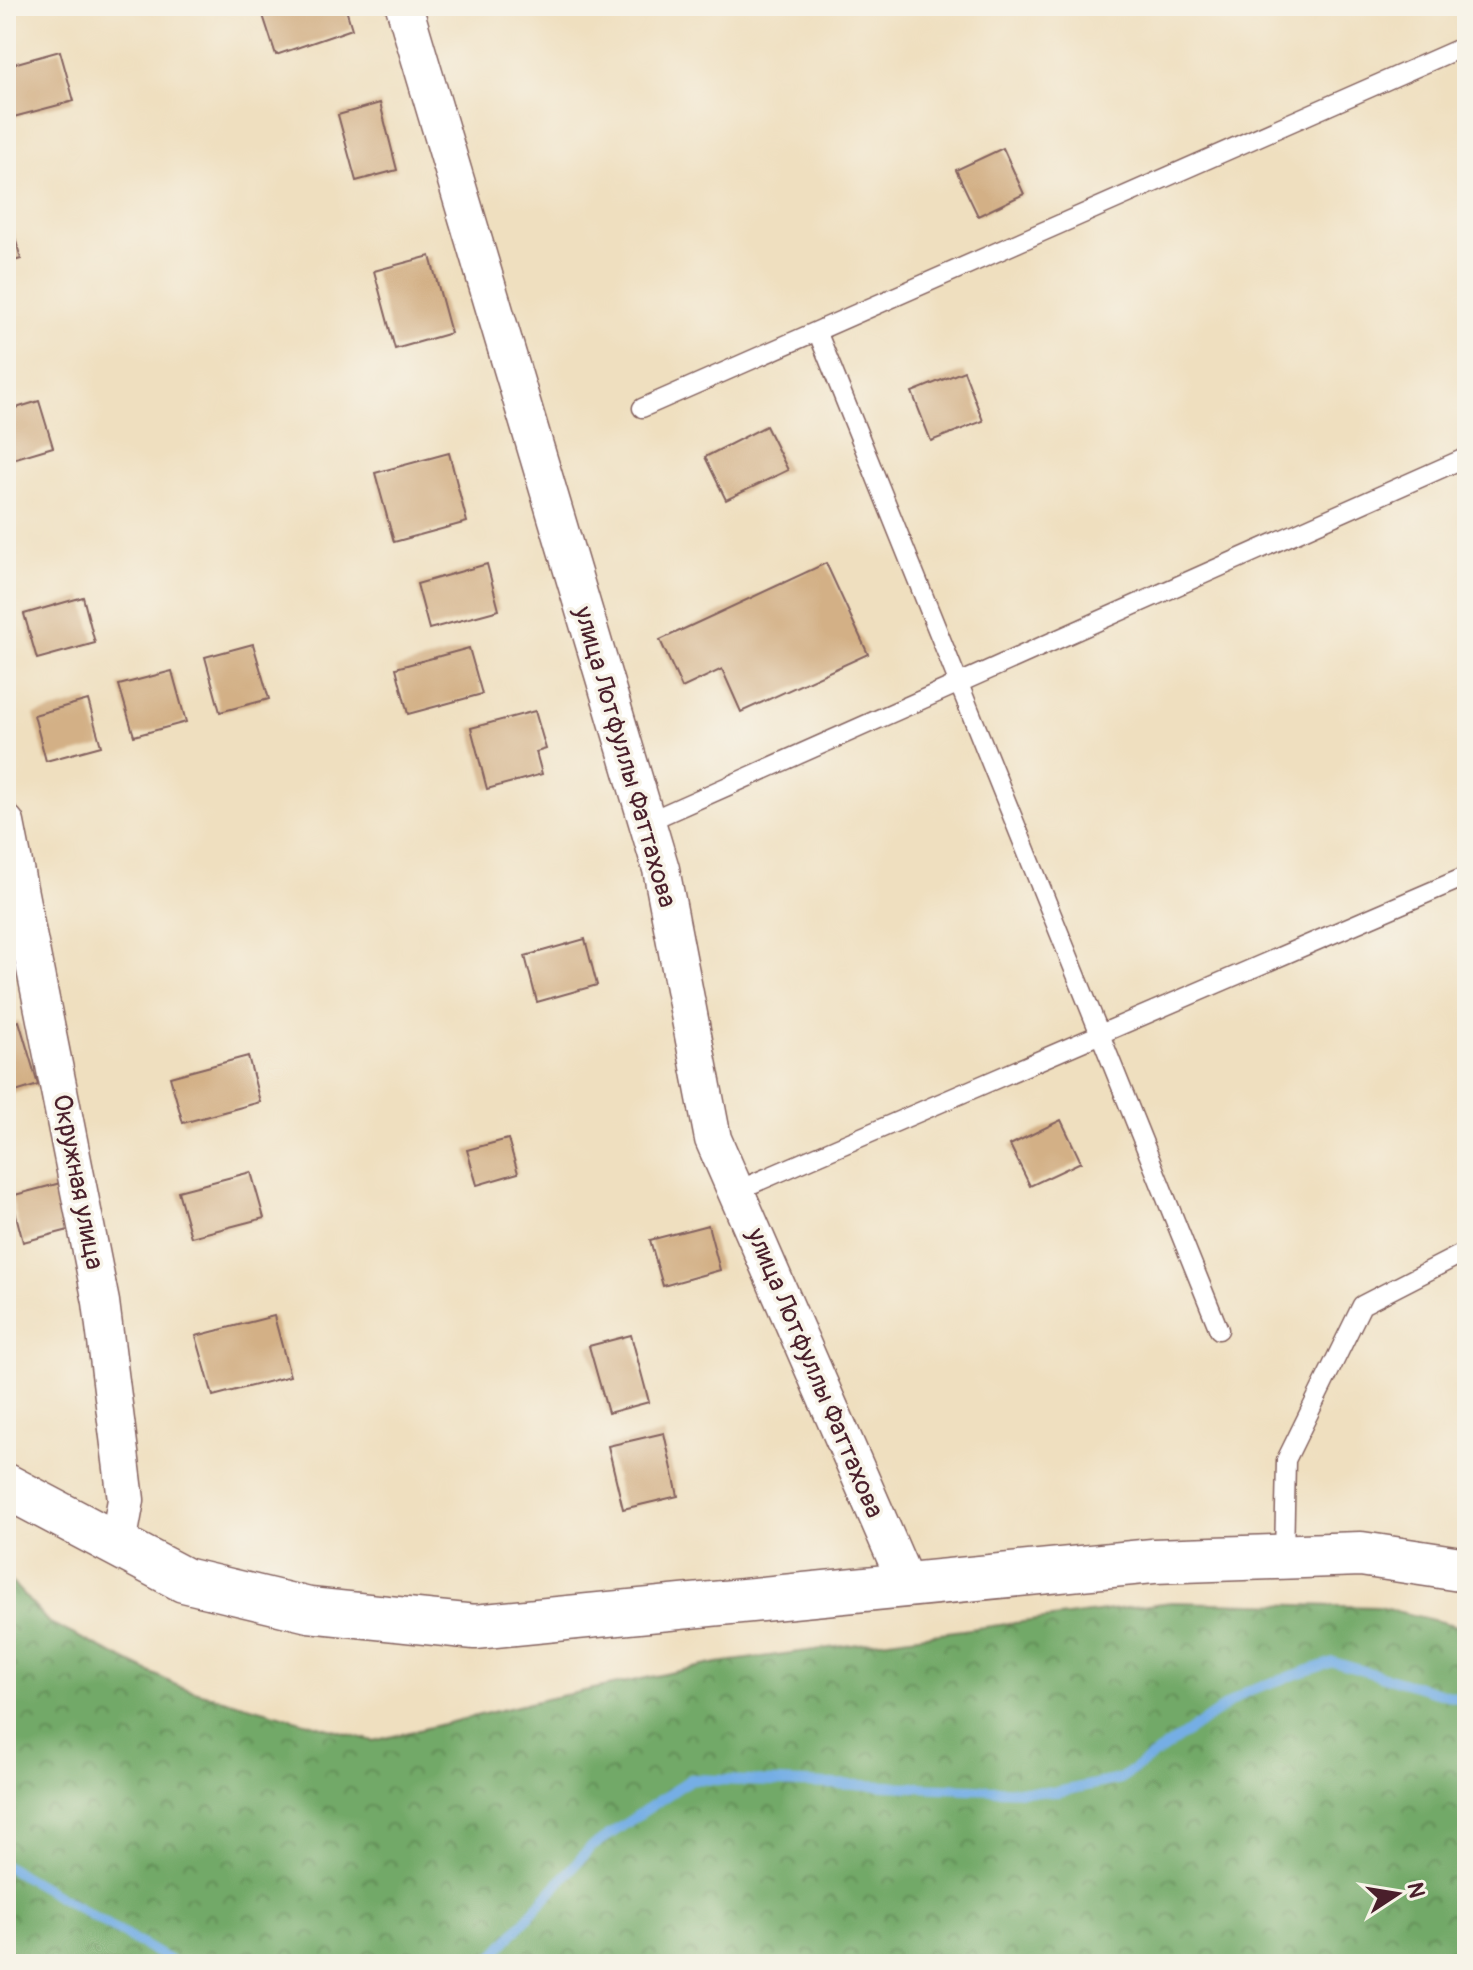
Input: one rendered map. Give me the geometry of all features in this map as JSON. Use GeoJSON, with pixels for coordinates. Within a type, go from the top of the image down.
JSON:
{"type":"FeatureCollection","features":[{"type":"Feature","properties":{"kind":"street","name":"улица Лотфуллы Фаттахова"},"geometry":{"type":"LineString","coordinates":[[404,6],[661,869],[713,1139],[907,1585]]}},
{"type":"Feature","properties":{"kind":"street","name":"Окружная улица"},"geometry":{"type":"LineString","coordinates":[[6,823],[101,1302],[126,1500],[118,1544]]}},
{"type":"Feature","properties":{"kind":"street"},"geometry":{"type":"LineString","coordinates":[[6,1486],[184,1580],[309,1610],[475,1627],[1153,1561],[1361,1554],[1467,1570]]}},
{"type":"Feature","properties":{"kind":"lane"},"geometry":{"type":"LineString","coordinates":[[642,408],[1467,45]]}},
{"type":"Feature","properties":{"kind":"lane"},"geometry":{"type":"LineString","coordinates":[[817,331],[1219,1330]]}},
{"type":"Feature","properties":{"kind":"lane"},"geometry":{"type":"LineString","coordinates":[[647,822],[1467,457]]}},
{"type":"Feature","properties":{"kind":"lane"},"geometry":{"type":"LineString","coordinates":[[736,1191],[1467,876]]}},
{"type":"Feature","properties":{"kind":"lane"},"geometry":{"type":"LineString","coordinates":[[1284,1557],[1286,1460],[1362,1305],[1467,1251]]}},
{"type":"Feature","properties":{"kind":"green space"},"geometry":{"type":"Polygon","coordinates":[[[6,1576],[48,1622],[180,1687],[373,1741],[546,1699],[717,1663],[1171,1602],[1379,1607],[1467,1628],[1467,1964],[6,1964],[6,1576]]]}},
{"type":"Feature","properties":{"kind":"building"},"geometry":{"type":"Polygon","coordinates":[[[260,6],[345,6],[352,29],[276,55],[260,6]]]}},
{"type":"Feature","properties":{"kind":"building"},"geometry":{"type":"Polygon","coordinates":[[[60,51],[74,101],[6,119],[6,66],[60,51]]]}},
{"type":"Feature","properties":{"kind":"building"},"geometry":{"type":"Polygon","coordinates":[[[380,103],[397,170],[356,181],[338,115],[380,103]]]}},
{"type":"Feature","properties":{"kind":"building"},"geometry":{"type":"Polygon","coordinates":[[[1003,148],[1024,194],[978,216],[956,170],[1003,148]]]}},
{"type":"Feature","properties":{"kind":"building"},"geometry":{"type":"Polygon","coordinates":[[[6,214],[21,259],[6,263],[6,214]]]}},
{"type":"Feature","properties":{"kind":"building"},"geometry":{"type":"Polygon","coordinates":[[[430,256],[451,333],[395,349],[374,271],[430,256]]]}},
{"type":"Feature","properties":{"kind":"building"},"geometry":{"type":"Polygon","coordinates":[[[964,371],[983,421],[931,441],[912,392],[964,371]]]}},
{"type":"Feature","properties":{"kind":"building"},"geometry":{"type":"Polygon","coordinates":[[[39,401],[53,447],[6,461],[6,411],[39,401]]]}},
{"type":"Feature","properties":{"kind":"building"},"geometry":{"type":"Polygon","coordinates":[[[766,426],[788,470],[726,500],[705,457],[766,426]]]}},
{"type":"Feature","properties":{"kind":"building"},"geometry":{"type":"Polygon","coordinates":[[[449,453],[467,522],[394,542],[375,473],[449,453]]]}},
{"type":"Feature","properties":{"kind":"building"},"geometry":{"type":"Polygon","coordinates":[[[826,563],[868,654],[741,712],[722,669],[682,688],[660,640],[826,563]]]}},
{"type":"Feature","properties":{"kind":"building"},"geometry":{"type":"Polygon","coordinates":[[[487,564],[499,610],[429,629],[417,584],[487,564]]]}},
{"type":"Feature","properties":{"kind":"building"},"geometry":{"type":"Polygon","coordinates":[[[83,597],[95,643],[37,659],[24,614],[83,597]]]}},
{"type":"Feature","properties":{"kind":"building"},"geometry":{"type":"Polygon","coordinates":[[[253,644],[269,699],[220,712],[205,657],[253,644]]]}},
{"type":"Feature","properties":{"kind":"building"},"geometry":{"type":"Polygon","coordinates":[[[469,648],[482,694],[408,714],[396,668],[469,648]]]}},
{"type":"Feature","properties":{"kind":"building"},"geometry":{"type":"Polygon","coordinates":[[[172,671],[186,722],[134,736],[119,685],[172,671]]]}},
{"type":"Feature","properties":{"kind":"building"},"geometry":{"type":"Polygon","coordinates":[[[88,700],[101,746],[46,761],[34,715],[88,700]]]}},
{"type":"Feature","properties":{"kind":"building"},"geometry":{"type":"Polygon","coordinates":[[[535,711],[546,749],[536,752],[542,774],[487,789],[471,728],[535,711]]]}},
{"type":"Feature","properties":{"kind":"building"},"geometry":{"type":"Polygon","coordinates":[[[585,939],[597,985],[537,1002],[525,956],[585,939]]]}},
{"type":"Feature","properties":{"kind":"building"},"geometry":{"type":"Polygon","coordinates":[[[19,1021],[38,1085],[6,1095],[6,1025],[19,1021]]]}},
{"type":"Feature","properties":{"kind":"building"},"geometry":{"type":"Polygon","coordinates":[[[248,1056],[260,1102],[183,1123],[170,1077],[248,1056]]]}},
{"type":"Feature","properties":{"kind":"building"},"geometry":{"type":"Polygon","coordinates":[[[1061,1120],[1081,1162],[1030,1186],[1010,1145],[1061,1120]]]}},
{"type":"Feature","properties":{"kind":"building"},"geometry":{"type":"Polygon","coordinates":[[[508,1139],[518,1173],[477,1185],[467,1150],[508,1139]]]}},
{"type":"Feature","properties":{"kind":"building"},"geometry":{"type":"Polygon","coordinates":[[[251,1172],[264,1218],[191,1237],[178,1191],[251,1172]]]}},
{"type":"Feature","properties":{"kind":"building"},"geometry":{"type":"Polygon","coordinates":[[[68,1181],[80,1227],[23,1242],[11,1196],[68,1181]]]}},
{"type":"Feature","properties":{"kind":"building"},"geometry":{"type":"Polygon","coordinates":[[[708,1225],[720,1270],[663,1286],[650,1240],[708,1225]]]}},
{"type":"Feature","properties":{"kind":"building"},"geometry":{"type":"Polygon","coordinates":[[[274,1316],[290,1376],[213,1396],[196,1336],[274,1316]]]}},
{"type":"Feature","properties":{"kind":"building"},"geometry":{"type":"Polygon","coordinates":[[[631,1335],[649,1402],[608,1413],[589,1346],[631,1335]]]}},
{"type":"Feature","properties":{"kind":"building"},"geometry":{"type":"Polygon","coordinates":[[[664,1433],[678,1496],[623,1509],[608,1446],[664,1433]]]}},
{"type":"Feature","properties":{"kind":"waterway"},"geometry":{"type":"LineString","coordinates":[[486,1964],[590,1848],[691,1779],[1057,1792],[1120,1779],[1247,1691],[1333,1662],[1467,1701]]}},
{"type":"Feature","properties":{"kind":"waterway"},"geometry":{"type":"LineString","coordinates":[[6,1866],[176,1964]]}}]}
